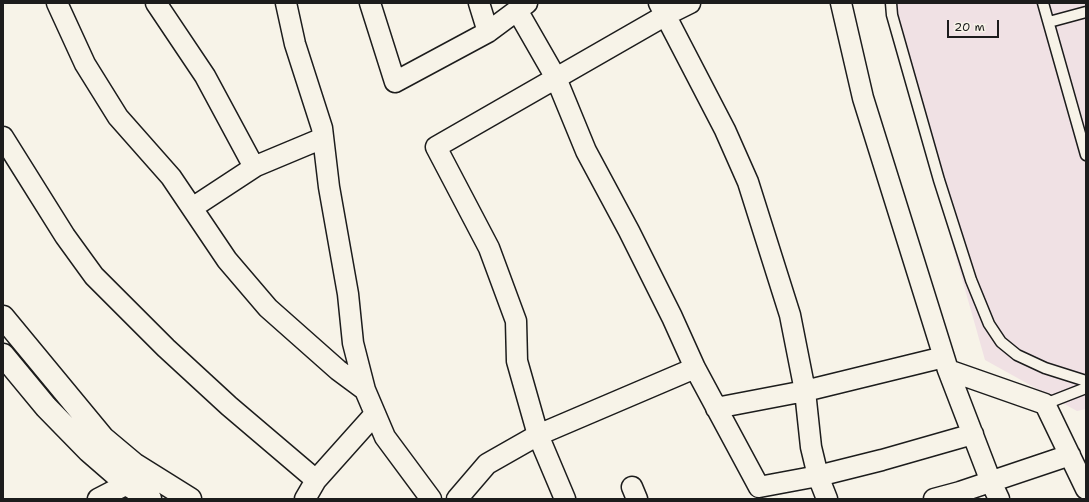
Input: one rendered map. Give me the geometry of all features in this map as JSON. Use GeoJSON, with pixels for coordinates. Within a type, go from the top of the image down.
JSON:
{"type":"FeatureCollection","features":[{"type":"Feature","properties":{"kind":"street"},"geometry":{"type":"LineString","coordinates":[[57,3],[85,64],[118,117],[171,177],[227,260],[268,308],[338,370],[365,390]]}},
{"type":"Feature","properties":{"kind":"street"},"geometry":{"type":"LineString","coordinates":[[156,3],[205,76],[254,168]]}},
{"type":"Feature","properties":{"kind":"street"},"geometry":{"type":"LineString","coordinates":[[286,3],[295,44],[322,128],[329,187],[348,294],[353,343],[365,390],[386,437],[431,499]]}},
{"type":"Feature","properties":{"kind":"street"},"geometry":{"type":"LineString","coordinates":[[370,3],[395,82],[488,32],[522,7],[556,78],[586,151],[632,237],[672,317],[695,368],[759,486],[818,476],[882,460],[973,434]]}},
{"type":"Feature","properties":{"kind":"street"},"geometry":{"type":"LineString","coordinates":[[479,3],[488,32]]}},
{"type":"Feature","properties":{"kind":"street"},"geometry":{"type":"LineString","coordinates":[[566,499],[538,435],[517,361],[516,321],[489,248],[436,148],[556,78],[663,9],[690,3]]}},
{"type":"Feature","properties":{"kind":"street"},"geometry":{"type":"LineString","coordinates":[[841,3],[864,98],[946,364],[995,490]]}},
{"type":"Feature","properties":{"kind":"street"},"geometry":{"type":"LineString","coordinates":[[663,9],[725,130],[748,182],[790,315],[805,391],[810,447],[818,476],[827,499]]}},
{"type":"Feature","properties":{"kind":"street"},"geometry":{"type":"LineString","coordinates":[[3,137],[65,236],[94,276],[166,348],[223,400],[316,480]]}},
{"type":"Feature","properties":{"kind":"street"},"geometry":{"type":"LineString","coordinates":[[192,208],[254,168],[323,138]]}},
{"type":"Feature","properties":{"kind":"street"},"geometry":{"type":"LineString","coordinates":[[3,317],[103,438],[134,464],[190,499]]}},
{"type":"Feature","properties":{"kind":"street"},"geometry":{"type":"LineString","coordinates":[[3,355],[46,407],[89,451],[127,484],[150,499]]}},
{"type":"Feature","properties":{"kind":"street"},"geometry":{"type":"LineString","coordinates":[[716,408],[946,364],[1045,404],[1086,488]]}},
{"type":"Feature","properties":{"kind":"street"},"geometry":{"type":"LineString","coordinates":[[457,499],[487,464],[538,435],[695,368]]}},
{"type":"Feature","properties":{"kind":"street"},"geometry":{"type":"LineString","coordinates":[[305,499],[316,480],[375,414]]}},
{"type":"Feature","properties":{"kind":"street"},"geometry":{"type":"LineString","coordinates":[[934,499],[995,490],[1070,455]]}},
{"type":"Feature","properties":{"kind":"street"},"geometry":{"type":"LineString","coordinates":[[98,499],[127,484]]}},
{"type":"Feature","properties":{"kind":"lane"},"geometry":{"type":"LineString","coordinates":[[891,3],[892,15],[939,180],[971,280],[989,324],[1000,342],[1017,355],[1045,368],[1086,381]]}},
{"type":"Feature","properties":{"kind":"lane"},"geometry":{"type":"LineString","coordinates":[[1043,3],[1086,155]]}},
{"type":"Feature","properties":{"kind":"lane"},"geometry":{"type":"LineString","coordinates":[[1049,22],[1086,12]]}},
{"type":"Feature","properties":{"kind":"lane"},"geometry":{"type":"LineString","coordinates":[[1045,404],[1086,388]]}},
{"type":"Feature","properties":{"kind":"shaded area"},"geometry":{"type":"Polygon","coordinates":[[[884,3],[1086,3],[1086,409],[1077,411],[985,360],[884,3]]]}}]}
